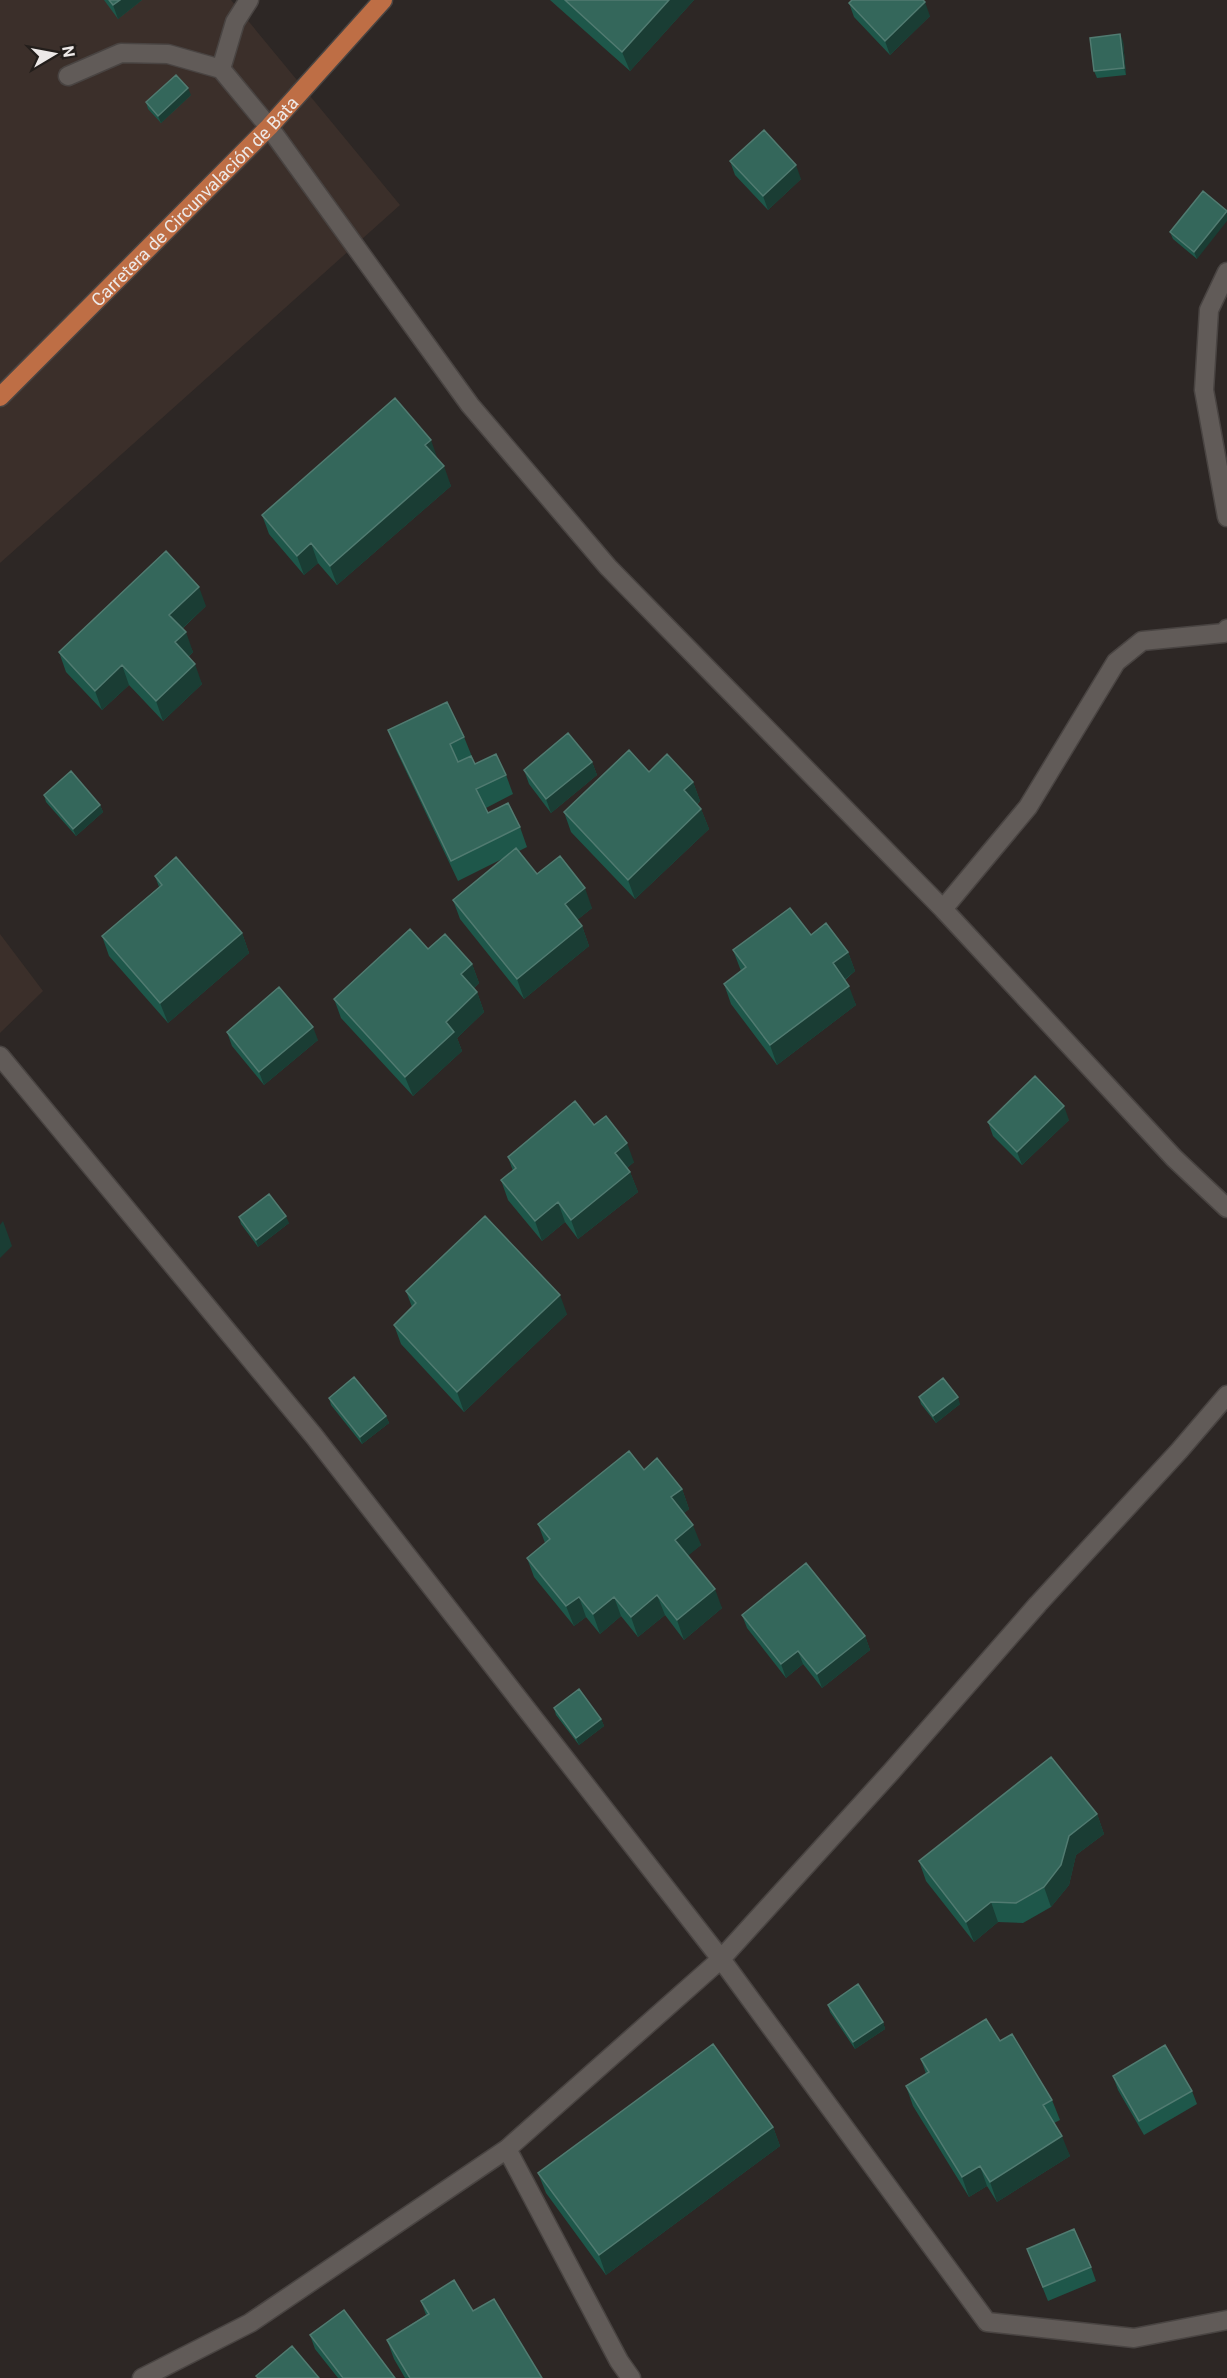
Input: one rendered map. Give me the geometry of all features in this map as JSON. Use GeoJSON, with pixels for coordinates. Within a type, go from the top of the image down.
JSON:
{"type":"FeatureCollection","features":[{"type":"Feature","properties":{"kind":"main road","name":"Carretera de Circunvalación de Bata"},"geometry":{"type":"LineString","coordinates":[[0,397],[269,127],[383,0]]}},
{"type":"Feature","properties":{"kind":"street"},"geometry":{"type":"LineString","coordinates":[[221,69],[235,22],[249,0]]}},
{"type":"Feature","properties":{"kind":"street"},"geometry":{"type":"LineString","coordinates":[[68,76],[121,53],[168,54],[221,69],[269,127],[470,405],[608,567],[943,909],[1174,1158],[1227,1208]]}},
{"type":"Feature","properties":{"kind":"street"},"geometry":{"type":"LineString","coordinates":[[1227,272],[1209,310],[1204,390],[1227,517]]}},
{"type":"Feature","properties":{"kind":"street"},"geometry":{"type":"LineString","coordinates":[[943,909],[1028,807],[1116,662],[1142,641],[1224,633],[1227,629]]}},
{"type":"Feature","properties":{"kind":"street"},"geometry":{"type":"LineString","coordinates":[[0,1056],[314,1436],[721,1959],[987,2322],[1134,2338],[1227,2320]]}},
{"type":"Feature","properties":{"kind":"street"},"geometry":{"type":"LineString","coordinates":[[142,2378],[250,2323],[507,2149],[721,1959],[1227,1395]]}},
{"type":"Feature","properties":{"kind":"street"},"geometry":{"type":"LineString","coordinates":[[507,2149],[619,2361],[632,2378]]}},
{"type":"Feature","properties":{"kind":"shaded area"},"geometry":{"type":"Polygon","coordinates":[[[0,0],[231,0],[400,205],[0,563],[0,0]]]}},
{"type":"Feature","properties":{"kind":"shaded area"},"geometry":{"type":"Polygon","coordinates":[[[0,934],[43,991],[0,1033],[0,934]]]}},
{"type":"Feature","properties":{"kind":"building"},"geometry":{"type":"Polygon","coordinates":[[[109,0],[120,0],[113,5],[109,0]]]}},
{"type":"Feature","properties":{"kind":"building"},"geometry":{"type":"Polygon","coordinates":[[[565,0],[669,0],[622,52],[565,0]]]}},
{"type":"Feature","properties":{"kind":"building"},"geometry":{"type":"Polygon","coordinates":[[[852,0],[923,0],[925,2],[885,41],[849,3],[852,0]]]}},
{"type":"Feature","properties":{"kind":"building"},"geometry":{"type":"Polygon","coordinates":[[[1120,34],[1124,68],[1094,71],[1090,38],[1120,34]]]}},
{"type":"Feature","properties":{"kind":"building"},"geometry":{"type":"Polygon","coordinates":[[[176,75],[188,88],[158,116],[146,102],[176,75]]]}},
{"type":"Feature","properties":{"kind":"building"},"geometry":{"type":"Polygon","coordinates":[[[764,130],[796,165],[763,196],[730,161],[764,130]]]}},
{"type":"Feature","properties":{"kind":"building"},"geometry":{"type":"Polygon","coordinates":[[[1203,191],[1227,211],[1194,252],[1170,232],[1203,191]]]}},
{"type":"Feature","properties":{"kind":"building"},"geometry":{"type":"Polygon","coordinates":[[[395,398],[431,440],[425,445],[444,466],[330,566],[311,543],[297,556],[262,515],[395,398]]]}},
{"type":"Feature","properties":{"kind":"building"},"geometry":{"type":"Polygon","coordinates":[[[166,551],[199,587],[169,615],[186,632],[175,642],[195,664],[156,701],[122,665],[95,691],[59,652],[166,551]]]}},
{"type":"Feature","properties":{"kind":"building"},"geometry":{"type":"Polygon","coordinates":[[[447,702],[464,737],[450,744],[458,762],[471,756],[475,764],[496,754],[506,775],[476,789],[488,813],[508,803],[520,827],[451,861],[388,730],[447,702]]]}},
{"type":"Feature","properties":{"kind":"building"},"geometry":{"type":"Polygon","coordinates":[[[568,733],[592,762],[546,799],[524,770],[568,733]]]}},
{"type":"Feature","properties":{"kind":"building"},"geometry":{"type":"Polygon","coordinates":[[[629,750],[649,772],[667,754],[693,782],[684,790],[701,809],[628,880],[564,812],[629,750]]]}},
{"type":"Feature","properties":{"kind":"building"},"geometry":{"type":"Polygon","coordinates":[[[71,771],[100,805],[73,829],[44,795],[71,771]]]}},
{"type":"Feature","properties":{"kind":"building"},"geometry":{"type":"Polygon","coordinates":[[[516,848],[537,874],[560,856],[585,888],[565,904],[582,926],[517,979],[453,900],[516,848]]]}},
{"type":"Feature","properties":{"kind":"building"},"geometry":{"type":"Polygon","coordinates":[[[176,857],[242,933],[160,1003],[102,936],[162,885],[155,876],[176,857]]]}},
{"type":"Feature","properties":{"kind":"building"},"geometry":{"type":"Polygon","coordinates":[[[790,908],[811,935],[826,923],[848,952],[833,963],[849,986],[770,1045],[724,984],[746,967],[733,950],[790,908]]]}},
{"type":"Feature","properties":{"kind":"building"},"geometry":{"type":"Polygon","coordinates":[[[410,929],[428,949],[445,934],[472,964],[461,974],[477,992],[446,1022],[454,1032],[405,1077],[334,999],[410,929]]]}},
{"type":"Feature","properties":{"kind":"building"},"geometry":{"type":"Polygon","coordinates":[[[279,987],[313,1027],[259,1072],[227,1032],[279,987]]]}},
{"type":"Feature","properties":{"kind":"building"},"geometry":{"type":"Polygon","coordinates":[[[1035,1076],[1064,1106],[1017,1152],[988,1122],[1035,1076]]]}},
{"type":"Feature","properties":{"kind":"building"},"geometry":{"type":"Polygon","coordinates":[[[575,1101],[594,1125],[606,1116],[627,1143],[615,1153],[630,1172],[571,1220],[558,1202],[535,1221],[501,1180],[516,1168],[508,1157],[575,1101]]]}},
{"type":"Feature","properties":{"kind":"building"},"geometry":{"type":"Polygon","coordinates":[[[269,1194],[286,1216],[256,1240],[239,1217],[269,1194]]]}},
{"type":"Feature","properties":{"kind":"building"},"geometry":{"type":"Polygon","coordinates":[[[485,1216],[560,1295],[457,1392],[394,1325],[416,1303],[406,1291],[485,1216]]]}},
{"type":"Feature","properties":{"kind":"building"},"geometry":{"type":"Polygon","coordinates":[[[354,1377],[386,1416],[360,1437],[329,1398],[354,1377]]]}},
{"type":"Feature","properties":{"kind":"building"},"geometry":{"type":"Polygon","coordinates":[[[943,1378],[958,1397],[933,1416],[919,1397],[943,1378]]]}},
{"type":"Feature","properties":{"kind":"building"},"geometry":{"type":"Polygon","coordinates":[[[629,1451],[644,1470],[657,1458],[682,1489],[671,1497],[693,1525],[675,1540],[715,1589],[677,1620],[657,1595],[631,1617],[614,1597],[593,1614],[579,1597],[566,1606],[527,1558],[550,1539],[538,1524],[629,1451]]]}},
{"type":"Feature","properties":{"kind":"building"},"geometry":{"type":"Polygon","coordinates":[[[806,1563],[865,1636],[817,1674],[798,1651],[781,1664],[742,1615],[806,1563]]]}},
{"type":"Feature","properties":{"kind":"building"},"geometry":{"type":"Polygon","coordinates":[[[579,1689],[601,1719],[576,1738],[554,1708],[579,1689]]]}},
{"type":"Feature","properties":{"kind":"building"},"geometry":{"type":"Polygon","coordinates":[[[1051,1757],[1097,1814],[1069,1836],[1061,1865],[1044,1887],[1016,1903],[991,1902],[966,1922],[919,1861],[1051,1757]]]}},
{"type":"Feature","properties":{"kind":"building"},"geometry":{"type":"Polygon","coordinates":[[[858,1984],[883,2022],[853,2042],[828,2005],[858,1984]]]}},
{"type":"Feature","properties":{"kind":"building"},"geometry":{"type":"Polygon","coordinates":[[[986,2019],[1000,2041],[1012,2034],[1052,2100],[1043,2105],[1062,2136],[990,2182],[980,2166],[962,2177],[906,2086],[929,2072],[921,2059],[986,2019]]]}},
{"type":"Feature","properties":{"kind":"building"},"geometry":{"type":"Polygon","coordinates":[[[713,2044],[773,2127],[599,2255],[538,2173],[713,2044]]]}},
{"type":"Feature","properties":{"kind":"building"},"geometry":{"type":"Polygon","coordinates":[[[1165,2045],[1192,2091],[1139,2121],[1113,2076],[1165,2045]]]}},
{"type":"Feature","properties":{"kind":"building"},"geometry":{"type":"Polygon","coordinates":[[[1074,2229],[1091,2267],[1043,2287],[1027,2249],[1074,2229]]]}},
{"type":"Feature","properties":{"kind":"building"},"geometry":{"type":"Polygon","coordinates":[[[454,2280],[473,2311],[494,2299],[542,2378],[410,2378],[387,2340],[429,2314],[421,2301],[454,2280]]]}},
{"type":"Feature","properties":{"kind":"building"},"geometry":{"type":"Polygon","coordinates":[[[344,2310],[395,2378],[343,2378],[310,2335],[344,2310]]]}},
{"type":"Feature","properties":{"kind":"building"},"geometry":{"type":"Polygon","coordinates":[[[292,2346],[319,2378],[258,2378],[256,2376],[292,2346]]]}}]}
